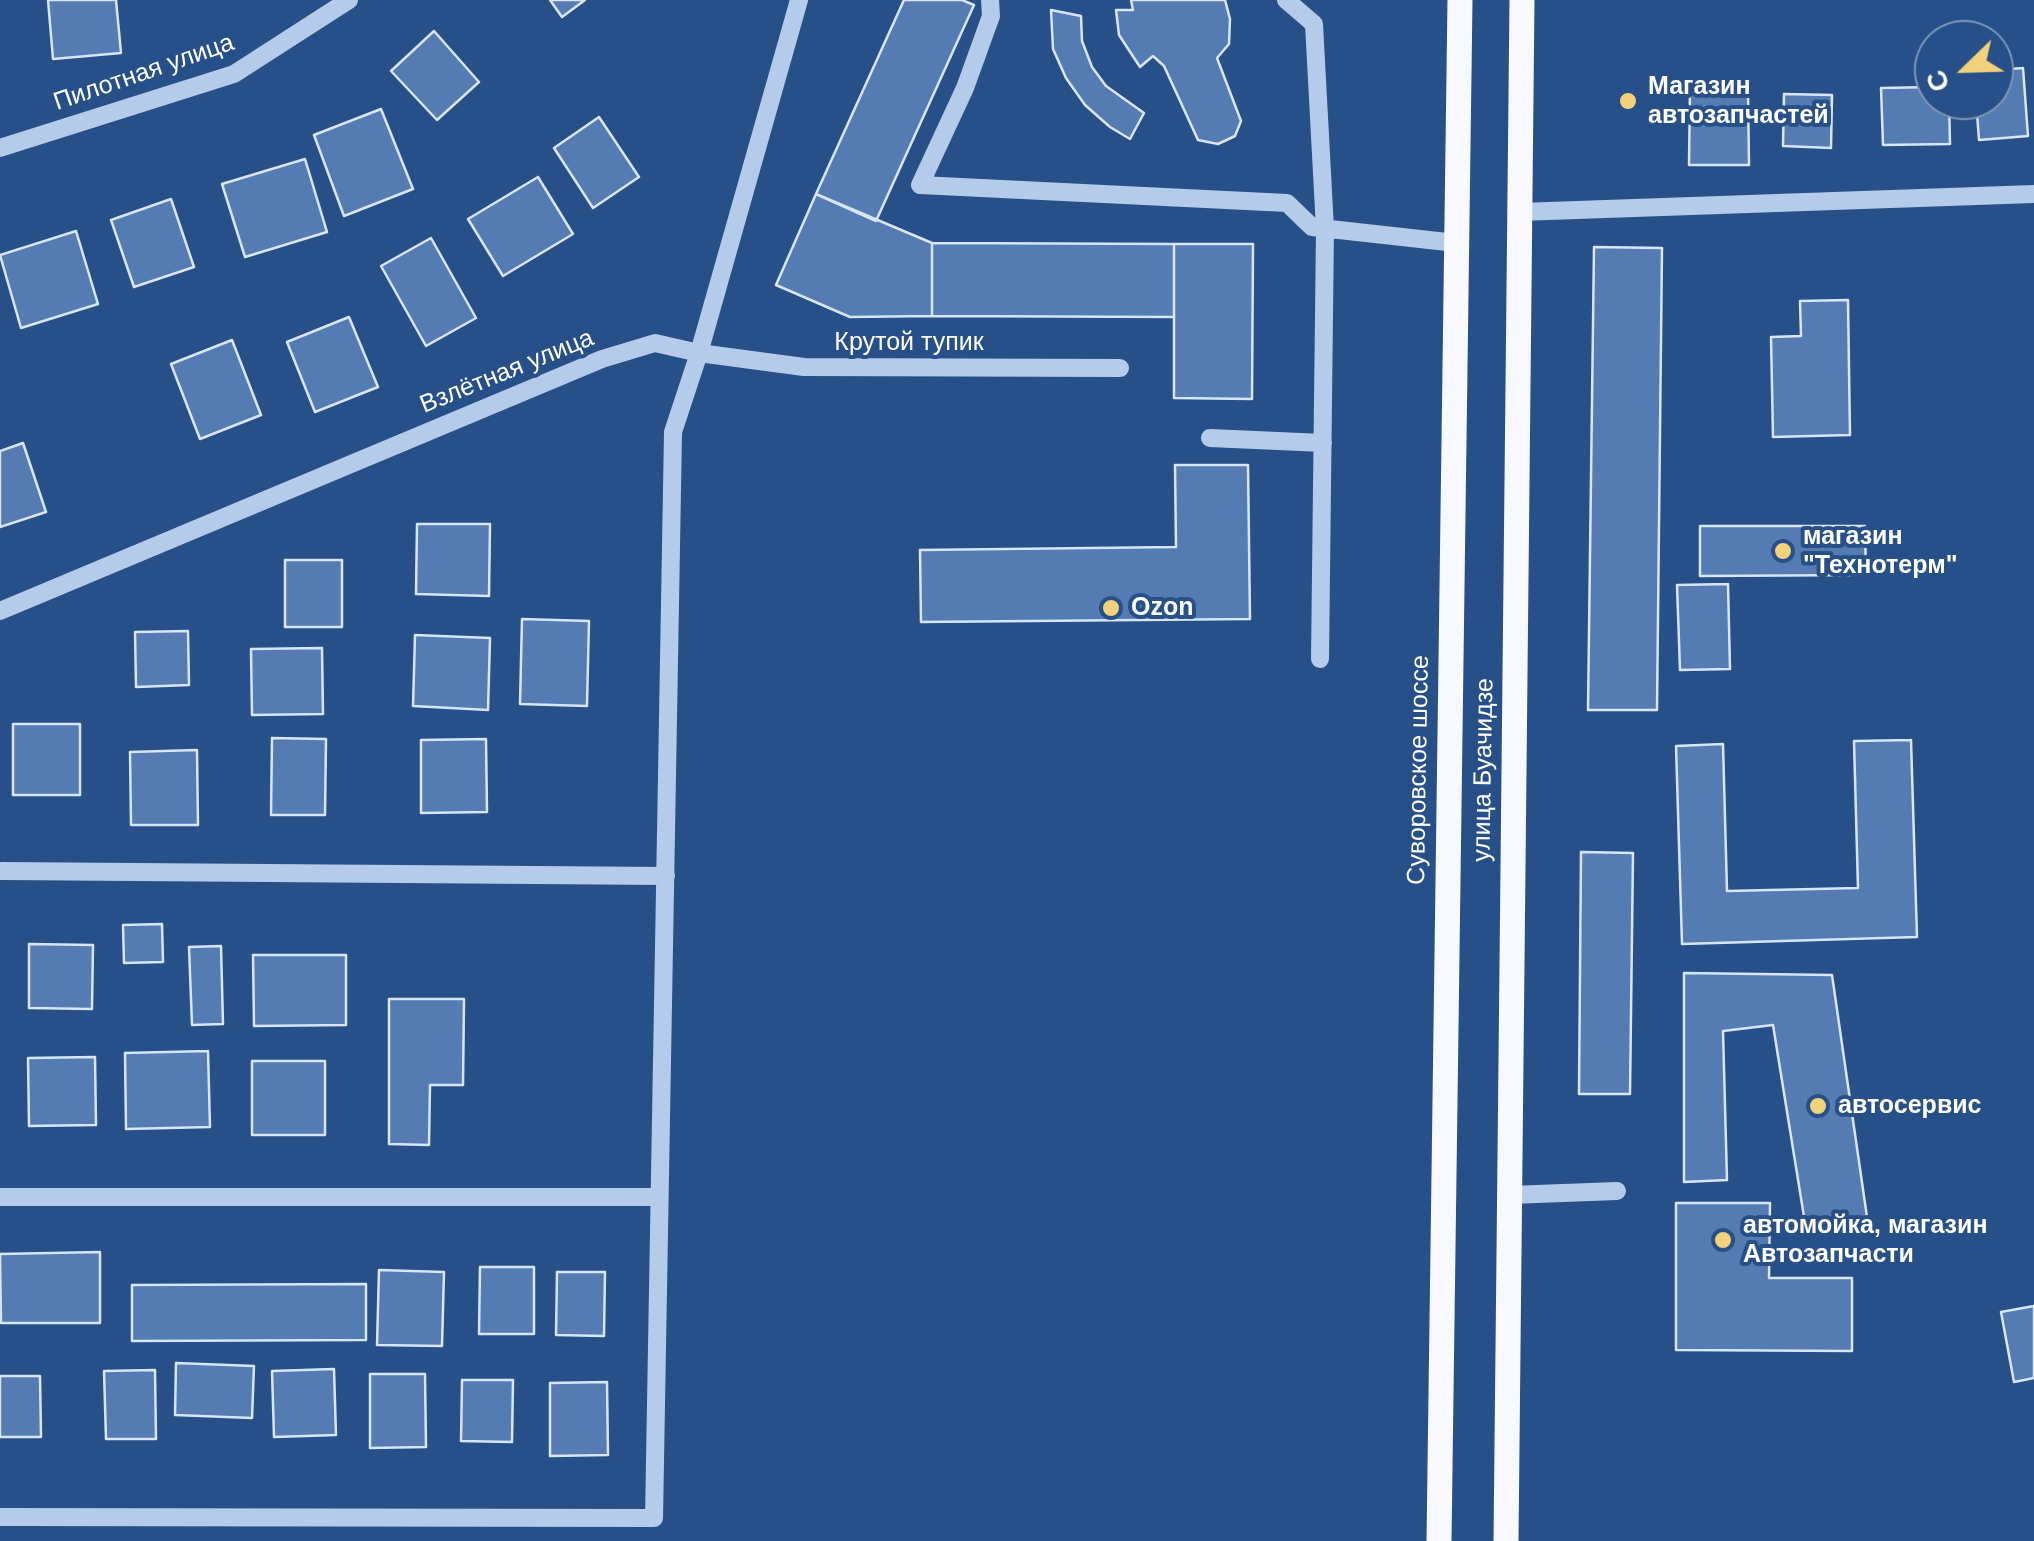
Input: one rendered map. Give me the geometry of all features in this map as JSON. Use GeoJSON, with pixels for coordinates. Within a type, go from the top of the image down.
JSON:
{"type":"FeatureCollection","features":[{"type":"Feature","properties":{"kind":"main road","name":"Суворовское шоссе"},"geometry":{"type":"LineString","coordinates":[[1439,1541],[1460,0]]}},
{"type":"Feature","properties":{"kind":"main road","name":"улица Буачидзе"},"geometry":{"type":"LineString","coordinates":[[1506,1541],[1522,0]]}},
{"type":"Feature","properties":{"kind":"street","name":"Пилотная улица"},"geometry":{"type":"LineString","coordinates":[[0,148],[234,74],[349,0]]}},
{"type":"Feature","properties":{"kind":"street"},"geometry":{"type":"LineString","coordinates":[[0,1517],[654,1518],[673,432],[799,0]]}},
{"type":"Feature","properties":{"kind":"street"},"geometry":{"type":"LineString","coordinates":[[990,0],[991,16],[965,88],[920,185],[1287,203],[1312,227],[1456,243]]}},
{"type":"Feature","properties":{"kind":"street"},"geometry":{"type":"LineString","coordinates":[[1286,0],[1314,24],[1325,229],[1320,659]]}},
{"type":"Feature","properties":{"kind":"street"},"geometry":{"type":"LineString","coordinates":[[1520,212],[2034,194]]}},
{"type":"Feature","properties":{"kind":"street","name":"Взлётная улица"},"geometry":{"type":"LineString","coordinates":[[0,611],[602,359],[655,343],[699,353]]}},
{"type":"Feature","properties":{"kind":"street","name":"Крутой тупик"},"geometry":{"type":"LineString","coordinates":[[699,353],[804,368],[1120,368]]}},
{"type":"Feature","properties":{"kind":"street"},"geometry":{"type":"LineString","coordinates":[[1210,438],[1322,443]]}},
{"type":"Feature","properties":{"kind":"street"},"geometry":{"type":"LineString","coordinates":[[2,871],[666,876]]}},
{"type":"Feature","properties":{"kind":"street"},"geometry":{"type":"LineString","coordinates":[[1510,1195],[1617,1191]]}},
{"type":"Feature","properties":{"kind":"street"},"geometry":{"type":"LineString","coordinates":[[0,1196],[658,1197]]}},
{"type":"Feature","properties":{"kind":"building"},"geometry":{"type":"Polygon","coordinates":[[[48,0],[116,0],[121,53],[53,59],[48,0]]]}},
{"type":"Feature","properties":{"kind":"building"},"geometry":{"type":"Polygon","coordinates":[[[550,0],[585,0],[562,17],[550,0]]]}},
{"type":"Feature","properties":{"kind":"building"},"geometry":{"type":"Polygon","coordinates":[[[904,0],[962,0],[974,5],[876,221],[816,194],[904,0]]]}},
{"type":"Feature","properties":{"kind":"building"},"geometry":{"type":"Polygon","coordinates":[[[1131,0],[1225,0],[1230,19],[1229,44],[1217,58],[1241,121],[1235,136],[1218,144],[1198,140],[1164,66],[1153,56],[1140,67],[1119,35],[1116,10],[1133,10],[1131,0]]]}},
{"type":"Feature","properties":{"kind":"building"},"geometry":{"type":"Polygon","coordinates":[[[1051,10],[1081,16],[1082,41],[1092,67],[1106,86],[1144,113],[1130,139],[1085,105],[1066,78],[1053,49],[1051,10]]]}},
{"type":"Feature","properties":{"kind":"building"},"geometry":{"type":"Polygon","coordinates":[[[434,31],[479,82],[437,120],[391,71],[434,31]]]}},
{"type":"Feature","properties":{"kind":"building"},"geometry":{"type":"Polygon","coordinates":[[[2023,68],[2028,136],[1979,140],[1978,120],[2014,120],[2014,69],[2023,68]]]}},
{"type":"Feature","properties":{"kind":"building"},"geometry":{"type":"Polygon","coordinates":[[[1914,87],[1914,120],[1949,120],[1950,144],[1883,145],[1881,88],[1914,87]]]}},
{"type":"Feature","properties":{"kind":"building"},"geometry":{"type":"Polygon","coordinates":[[[1690,88],[1748,89],[1749,165],[1689,165],[1690,88]]]}},
{"type":"Feature","properties":{"kind":"building"},"geometry":{"type":"Polygon","coordinates":[[[1784,94],[1832,95],[1831,148],[1783,146],[1784,94]]]}},
{"type":"Feature","properties":{"kind":"building"},"geometry":{"type":"Polygon","coordinates":[[[381,109],[413,189],[344,216],[314,135],[381,109]]]}},
{"type":"Feature","properties":{"kind":"building"},"geometry":{"type":"Polygon","coordinates":[[[599,117],[639,177],[593,208],[554,148],[599,117]]]}},
{"type":"Feature","properties":{"kind":"building"},"geometry":{"type":"Polygon","coordinates":[[[305,159],[327,232],[245,257],[222,184],[305,159]]]}},
{"type":"Feature","properties":{"kind":"building"},"geometry":{"type":"Polygon","coordinates":[[[538,177],[573,234],[503,276],[468,219],[538,177]]]}},
{"type":"Feature","properties":{"kind":"building"},"geometry":{"type":"Polygon","coordinates":[[[816,194],[932,243],[932,316],[850,317],[776,285],[816,194]]]}},
{"type":"Feature","properties":{"kind":"building"},"geometry":{"type":"Polygon","coordinates":[[[171,199],[194,267],[134,287],[111,220],[171,199]]]}},
{"type":"Feature","properties":{"kind":"building"},"geometry":{"type":"Polygon","coordinates":[[[76,231],[98,304],[21,328],[0,255],[76,231]]]}},
{"type":"Feature","properties":{"kind":"building"},"geometry":{"type":"Polygon","coordinates":[[[431,238],[476,318],[426,346],[381,266],[431,238]]]}},
{"type":"Feature","properties":{"kind":"building"},"geometry":{"type":"Polygon","coordinates":[[[932,243],[1174,244],[1174,317],[932,316],[932,243]]]}},
{"type":"Feature","properties":{"kind":"building"},"geometry":{"type":"Polygon","coordinates":[[[1174,244],[1253,244],[1252,399],[1174,398],[1174,244]]]}},
{"type":"Feature","properties":{"kind":"building"},"geometry":{"type":"Polygon","coordinates":[[[1594,247],[1662,248],[1657,710],[1588,710],[1594,247]]]}},
{"type":"Feature","properties":{"kind":"building"},"geometry":{"type":"Polygon","coordinates":[[[1848,300],[1850,435],[1773,437],[1771,337],[1801,336],[1800,301],[1848,300]]]}},
{"type":"Feature","properties":{"kind":"building"},"geometry":{"type":"Polygon","coordinates":[[[349,317],[378,387],[315,412],[287,342],[349,317]]]}},
{"type":"Feature","properties":{"kind":"building"},"geometry":{"type":"Polygon","coordinates":[[[232,340],[261,415],[200,439],[171,364],[232,340]]]}},
{"type":"Feature","properties":{"kind":"building"},"geometry":{"type":"Polygon","coordinates":[[[23,443],[46,512],[0,527],[0,451],[23,443]]]}},
{"type":"Feature","properties":{"kind":"building"},"geometry":{"type":"Polygon","coordinates":[[[1175,465],[1248,465],[1250,619],[921,622],[920,550],[1176,547],[1175,465]]]}},
{"type":"Feature","properties":{"kind":"building"},"geometry":{"type":"Polygon","coordinates":[[[417,524],[490,524],[489,596],[416,594],[417,524]]]}},
{"type":"Feature","properties":{"kind":"building","name":"магазин \"Технотерм\""},"geometry":{"type":"Polygon","coordinates":[[[1700,526],[1865,526],[1866,575],[1700,576],[1700,526]]]}},
{"type":"Feature","properties":{"kind":"building"},"geometry":{"type":"Polygon","coordinates":[[[285,560],[342,560],[342,627],[285,627],[285,560]]]}},
{"type":"Feature","properties":{"kind":"building"},"geometry":{"type":"Polygon","coordinates":[[[1728,584],[1730,669],[1680,670],[1677,585],[1728,584]]]}},
{"type":"Feature","properties":{"kind":"building"},"geometry":{"type":"Polygon","coordinates":[[[522,619],[589,621],[587,706],[520,704],[522,619]]]}},
{"type":"Feature","properties":{"kind":"building"},"geometry":{"type":"Polygon","coordinates":[[[188,631],[189,685],[136,687],[135,632],[188,631]]]}},
{"type":"Feature","properties":{"kind":"building"},"geometry":{"type":"Polygon","coordinates":[[[415,635],[490,638],[488,710],[413,706],[415,635]]]}},
{"type":"Feature","properties":{"kind":"building"},"geometry":{"type":"Polygon","coordinates":[[[322,648],[323,714],[252,715],[251,649],[322,648]]]}},
{"type":"Feature","properties":{"kind":"building"},"geometry":{"type":"Polygon","coordinates":[[[13,724],[80,724],[80,795],[13,795],[13,724]]]}},
{"type":"Feature","properties":{"kind":"building"},"geometry":{"type":"Polygon","coordinates":[[[272,738],[326,739],[325,815],[271,815],[272,738]]]}},
{"type":"Feature","properties":{"kind":"building"},"geometry":{"type":"Polygon","coordinates":[[[486,739],[487,812],[421,813],[421,740],[486,739]]]}},
{"type":"Feature","properties":{"kind":"building"},"geometry":{"type":"Polygon","coordinates":[[[1911,740],[1917,937],[1682,944],[1676,746],[1723,744],[1727,891],[1858,888],[1854,741],[1911,740]]]}},
{"type":"Feature","properties":{"kind":"building"},"geometry":{"type":"Polygon","coordinates":[[[197,750],[198,825],[131,825],[130,752],[197,750]]]}},
{"type":"Feature","properties":{"kind":"building"},"geometry":{"type":"Polygon","coordinates":[[[1581,852],[1633,853],[1630,1094],[1579,1094],[1581,852]]]}},
{"type":"Feature","properties":{"kind":"building"},"geometry":{"type":"Polygon","coordinates":[[[162,924],[163,962],[124,963],[123,925],[162,924]]]}},
{"type":"Feature","properties":{"kind":"building"},"geometry":{"type":"Polygon","coordinates":[[[29,944],[93,945],[92,1009],[29,1008],[29,944]]]}},
{"type":"Feature","properties":{"kind":"building"},"geometry":{"type":"Polygon","coordinates":[[[221,946],[223,1024],[192,1025],[189,947],[221,946]]]}},
{"type":"Feature","properties":{"kind":"building"},"geometry":{"type":"Polygon","coordinates":[[[253,955],[346,955],[346,1025],[254,1026],[253,955]]]}},
{"type":"Feature","properties":{"kind":"building","name":"автосервис"},"geometry":{"type":"Polygon","coordinates":[[[1684,973],[1832,975],[1868,1224],[1806,1229],[1773,1025],[1723,1031],[1727,1180],[1684,1182],[1684,973]]]}},
{"type":"Feature","properties":{"kind":"building"},"geometry":{"type":"Polygon","coordinates":[[[389,999],[464,999],[463,1085],[430,1085],[429,1145],[389,1144],[389,999]]]}},
{"type":"Feature","properties":{"kind":"building"},"geometry":{"type":"Polygon","coordinates":[[[208,1051],[210,1127],[126,1129],[125,1053],[208,1051]]]}},
{"type":"Feature","properties":{"kind":"building"},"geometry":{"type":"Polygon","coordinates":[[[95,1057],[96,1125],[29,1126],[28,1058],[95,1057]]]}},
{"type":"Feature","properties":{"kind":"building"},"geometry":{"type":"Polygon","coordinates":[[[252,1061],[325,1061],[325,1135],[252,1135],[252,1061]]]}},
{"type":"Feature","properties":{"kind":"building","name":"автомойка, магазин Автозапчасти"},"geometry":{"type":"Polygon","coordinates":[[[1676,1203],[1770,1203],[1769,1278],[1852,1278],[1852,1351],[1676,1350],[1676,1203]]]}},
{"type":"Feature","properties":{"kind":"building"},"geometry":{"type":"Polygon","coordinates":[[[100,1252],[100,1323],[1,1323],[0,1254],[100,1252]]]}},
{"type":"Feature","properties":{"kind":"building"},"geometry":{"type":"Polygon","coordinates":[[[480,1267],[534,1267],[534,1334],[479,1334],[480,1267]]]}},
{"type":"Feature","properties":{"kind":"building"},"geometry":{"type":"Polygon","coordinates":[[[379,1270],[444,1272],[442,1346],[377,1345],[379,1270]]]}},
{"type":"Feature","properties":{"kind":"building"},"geometry":{"type":"Polygon","coordinates":[[[557,1272],[605,1272],[604,1336],[556,1335],[557,1272]]]}},
{"type":"Feature","properties":{"kind":"building"},"geometry":{"type":"Polygon","coordinates":[[[366,1284],[366,1340],[132,1341],[132,1285],[366,1284]]]}},
{"type":"Feature","properties":{"kind":"building"},"geometry":{"type":"Polygon","coordinates":[[[2034,1306],[2034,1378],[2014,1382],[2001,1312],[2034,1306]]]}},
{"type":"Feature","properties":{"kind":"building"},"geometry":{"type":"Polygon","coordinates":[[[176,1363],[254,1366],[252,1418],[175,1415],[176,1363]]]}},
{"type":"Feature","properties":{"kind":"building"},"geometry":{"type":"Polygon","coordinates":[[[334,1369],[336,1435],[274,1437],[272,1371],[334,1369]]]}},
{"type":"Feature","properties":{"kind":"building"},"geometry":{"type":"Polygon","coordinates":[[[155,1370],[156,1439],[106,1439],[104,1371],[155,1370]]]}},
{"type":"Feature","properties":{"kind":"building"},"geometry":{"type":"Polygon","coordinates":[[[370,1374],[425,1374],[426,1447],[370,1448],[370,1374]]]}},
{"type":"Feature","properties":{"kind":"building"},"geometry":{"type":"Polygon","coordinates":[[[0,1376],[40,1376],[41,1437],[0,1437],[0,1376]]]}},
{"type":"Feature","properties":{"kind":"building"},"geometry":{"type":"Polygon","coordinates":[[[462,1380],[513,1380],[512,1442],[461,1441],[462,1380]]]}},
{"type":"Feature","properties":{"kind":"building"},"geometry":{"type":"Polygon","coordinates":[[[607,1382],[608,1455],[550,1456],[550,1383],[607,1382]]]}},
{"type":"Feature","properties":{"kind":"place","name":"Магазин автозапчастей"},"geometry":{"type":"Point","coordinates":[1628,101]}},
{"type":"Feature","properties":{"kind":"place","name":"магазин \"Технотерм\""},"geometry":{"type":"Point","coordinates":[1783,551]}},
{"type":"Feature","properties":{"kind":"place","name":"Ozon"},"geometry":{"type":"Point","coordinates":[1111,608]}},
{"type":"Feature","properties":{"kind":"place","name":"автосервис"},"geometry":{"type":"Point","coordinates":[1818,1106]}},
{"type":"Feature","properties":{"kind":"place","name":"автомойка, магазин Автозапчасти"},"geometry":{"type":"Point","coordinates":[1723,1240]}}]}
